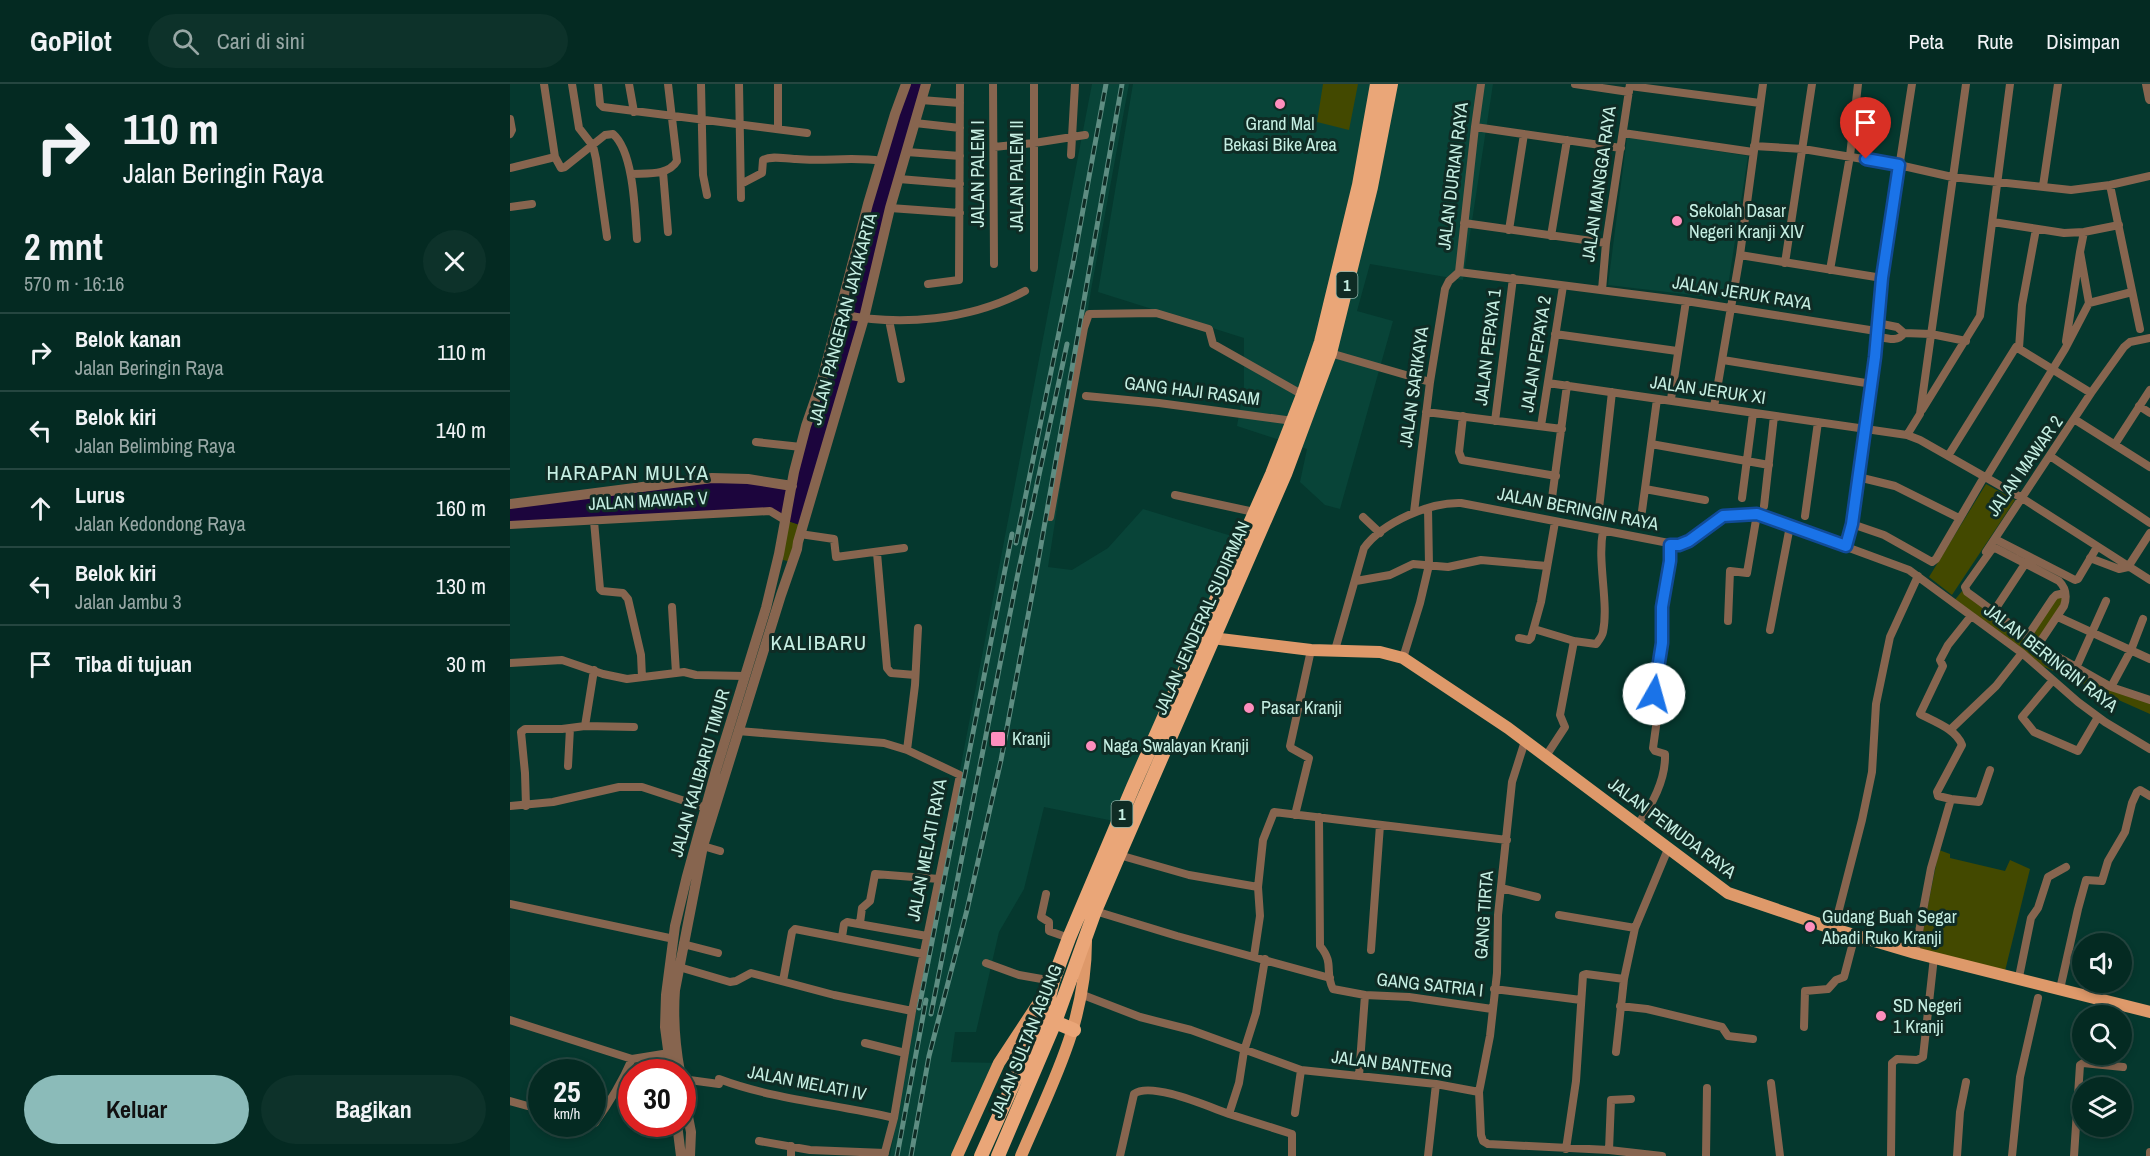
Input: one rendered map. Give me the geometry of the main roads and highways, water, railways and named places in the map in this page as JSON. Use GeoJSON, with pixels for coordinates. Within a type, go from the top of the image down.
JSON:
{"type":"FeatureCollection","features":[{"type":"Feature","properties":{"kind":"highway","name":"JALAN JENDERAL SUDIRMAN"},"geometry":{"type":"LineString","coordinates":[[1051,1016],[1053,981],[1069,938],[1133,787],[1207,636],[1330,354],[1365,186],[1377,84]]}},
{"type":"Feature","properties":{"kind":"highway","name":"JALAN JENDERAL SUDIRMAN"},"geometry":{"type":"LineString","coordinates":[[1086,940],[1095,911],[1207,636],[1254,512],[1274,484],[1321,342],[1391,84]]}},
{"type":"Feature","properties":{"kind":"highway","name":"JALAN SULTAN AGUNG"},"geometry":{"type":"LineString","coordinates":[[981,1156],[989,1135],[1051,1016],[1086,940]]}},
{"type":"Feature","properties":{"kind":"highway","name":"JALAN SULTAN AGUNG"},"geometry":{"type":"LineString","coordinates":[[998,1155],[1051,1016]]}},
{"type":"Feature","properties":{"kind":"highway"},"geometry":{"type":"LineString","coordinates":[[1051,1016],[1074,1030]]}},
{"type":"Feature","properties":{"kind":"main road","name":"JALAN PEMUDA RAYA"},"geometry":{"type":"LineString","coordinates":[[1207,636],[1311,650],[1380,652],[1403,658],[1526,741],[1728,893],[1834,929],[1916,953],[2019,977],[2150,1012]]}},
{"type":"Feature","properties":{"kind":"main road","name":"JALAN JENDERAL SUDIRMAN"},"geometry":{"type":"LineString","coordinates":[[1021,1156],[1067,1052],[1074,1030],[1083,995],[1086,940]]}},
{"type":"Feature","properties":{"kind":"main road","name":"JALAN JENDERAL SUDIRMAN"},"geometry":{"type":"LineString","coordinates":[[957,1156],[999,1063],[1053,981]]}},
{"type":"Feature","properties":{"kind":"railway"},"geometry":{"type":"LineString","coordinates":[[1016,543],[1074,259],[1106,84]]}},
{"type":"Feature","properties":{"kind":"railway"},"geometry":{"type":"LineString","coordinates":[[911,1156],[929,1056],[967,910],[1001,760],[1122,84]]}},
{"type":"Feature","properties":{"kind":"railway"},"geometry":{"type":"LineString","coordinates":[[931,1014],[1017,578],[1067,344]]}},
{"type":"Feature","properties":{"kind":"railway"},"geometry":{"type":"LineString","coordinates":[[919,1008],[1012,534]]}},
{"type":"Feature","properties":{"kind":"railway"},"geometry":{"type":"LineString","coordinates":[[897,1156],[926,1000]]}},
{"type":"Feature","properties":{"kind":"place","name":"Grand Mal Bekasi Bike Area"},"geometry":{"type":"Point","coordinates":[1280,104]}},
{"type":"Feature","properties":{"kind":"place","name":"Sekolah Dasar Negeri Kranji XIV"},"geometry":{"type":"Point","coordinates":[1677,221]}},
{"type":"Feature","properties":{"kind":"place","name":"Pasar Kranji"},"geometry":{"type":"Point","coordinates":[1249,708]}},
{"type":"Feature","properties":{"kind":"place","name":"Kranji"},"geometry":{"type":"Point","coordinates":[998,739]}},
{"type":"Feature","properties":{"kind":"place","name":"Naga Swalayan Kranji"},"geometry":{"type":"Point","coordinates":[1091,746]}},
{"type":"Feature","properties":{"kind":"place","name":"Gudang Buah Segar Abadi Ruko Kranji"},"geometry":{"type":"Point","coordinates":[1810,927]}},
{"type":"Feature","properties":{"kind":"place","name":"SD Negeri 1 Kranji"},"geometry":{"type":"Point","coordinates":[1881,1016]}},
{"type":"Feature","properties":{"kind":"district","name":"HARAPAN MULYA"},"geometry":{"type":"Point","coordinates":[628,473]}},
{"type":"Feature","properties":{"kind":"district","name":"KALIBARU"},"geometry":{"type":"Point","coordinates":[819,643]}}]}
